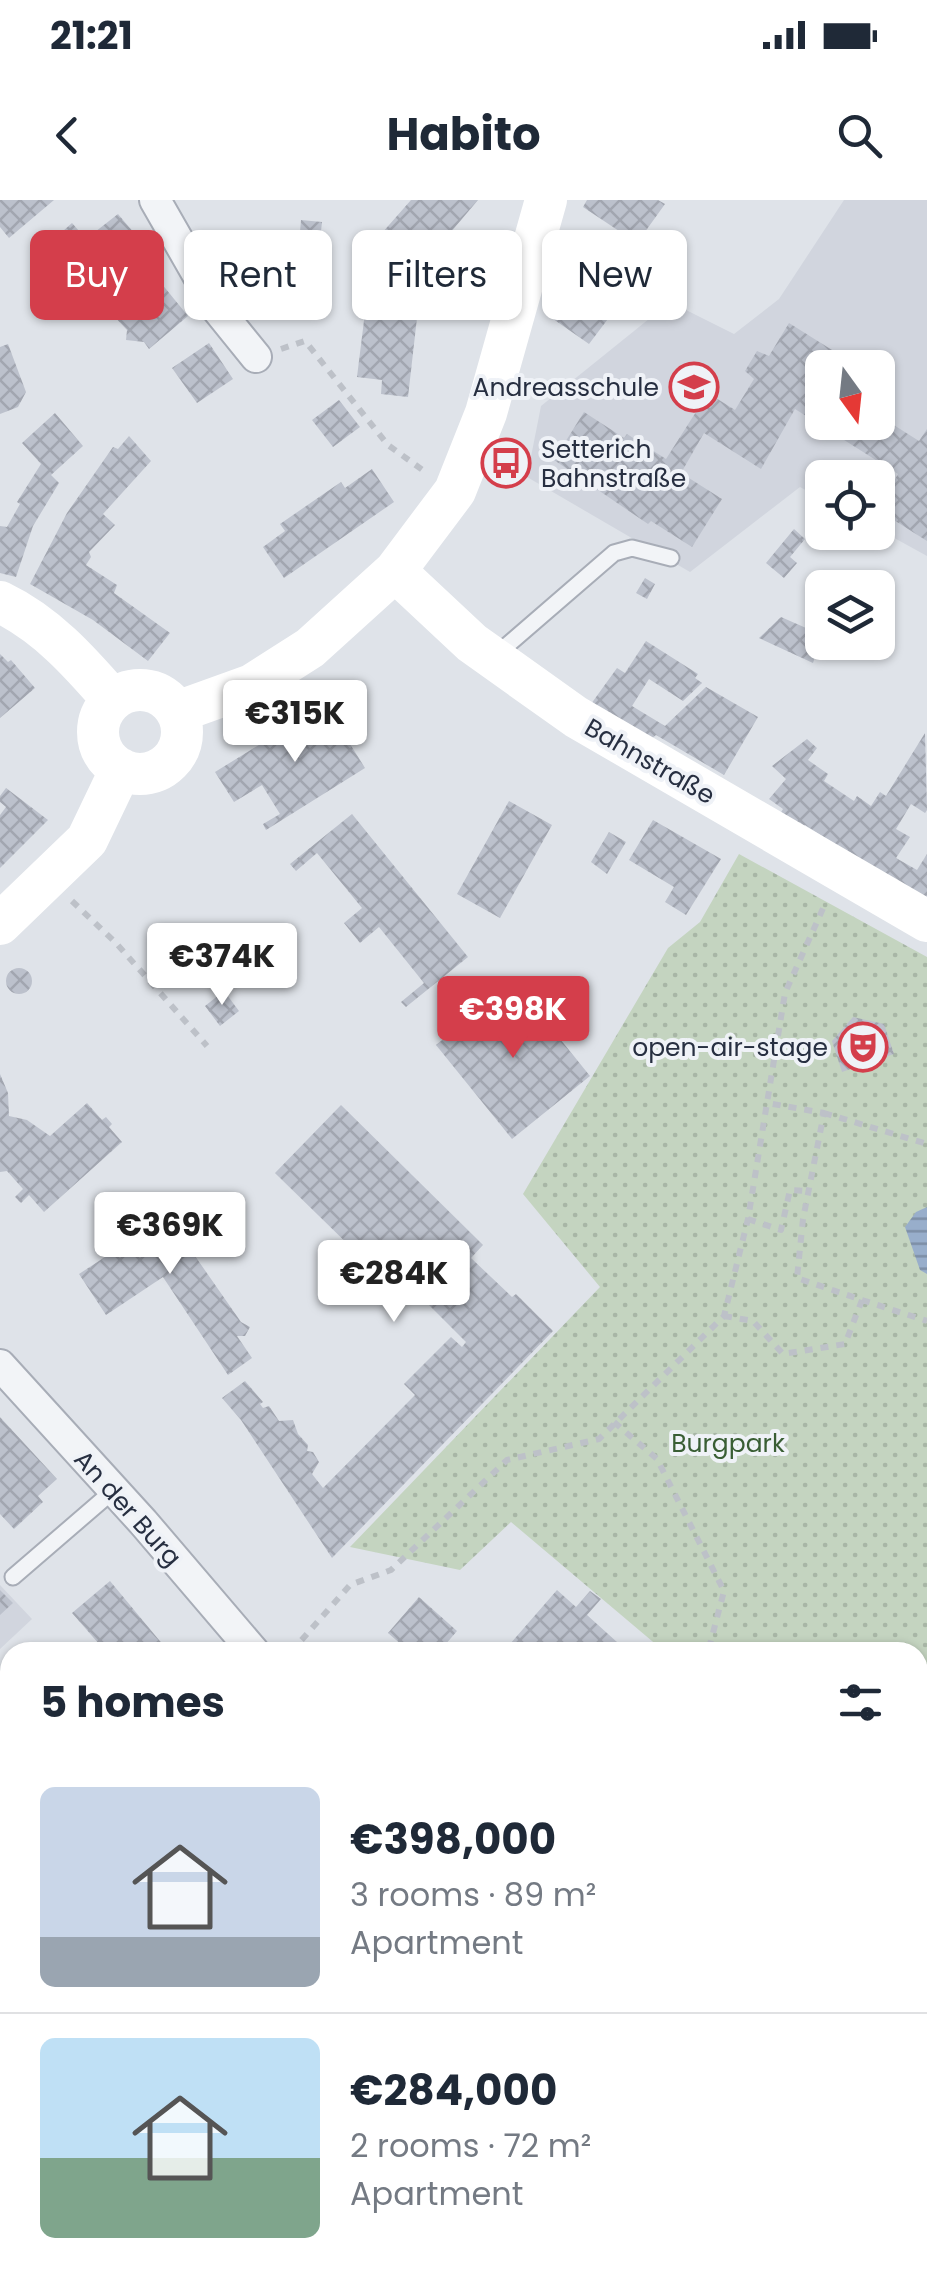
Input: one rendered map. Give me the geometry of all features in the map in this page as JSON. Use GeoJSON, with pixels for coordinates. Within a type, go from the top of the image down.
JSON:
{"type":"FeatureCollection","features":[{"type":"Feature","properties":{"kind":"main road"},"geometry":{"type":"LineString","coordinates":[[177,712],[252,684],[310,648],[395,571],[455,491],[486,414],[546,200]]}},
{"type":"Feature","properties":{"kind":"main road","name":"Bahnstraße"},"geometry":{"type":"LineString","coordinates":[[395,571],[472,643],[576,718],[927,920]]}},
{"type":"Feature","properties":{"kind":"main road"},"geometry":{"type":"LineString","coordinates":[[0,602],[30,616],[112,699]]}},
{"type":"Feature","properties":{"kind":"main road"},"geometry":{"type":"LineString","coordinates":[[142,689],[156,693],[177,712],[182,738],[170,761],[146,773],[121,770],[109,761],[98,735],[99,721],[112,699],[142,689]]}},
{"type":"Feature","properties":{"kind":"main road"},"geometry":{"type":"LineString","coordinates":[[0,924],[87,840],[121,770]]}},
{"type":"Feature","properties":{"kind":"street"},"geometry":{"type":"LineString","coordinates":[[155,200],[218,310],[256,358]]}},
{"type":"Feature","properties":{"kind":"street","name":"An der Burg"},"geometry":{"type":"LineString","coordinates":[[0,1365],[245,1642]]}},
{"type":"Feature","properties":{"kind":"lane"},"geometry":{"type":"LineString","coordinates":[[493,658],[614,554],[632,548],[671,558]]}},
{"type":"Feature","properties":{"kind":"lane"},"geometry":{"type":"LineString","coordinates":[[13,1577],[114,1490]]}},
{"type":"Feature","properties":{"kind":"path"},"geometry":{"type":"LineString","coordinates":[[256,358],[305,342],[388,445],[455,491]]}},
{"type":"Feature","properties":{"kind":"path"},"geometry":{"type":"LineString","coordinates":[[301,1642],[350,1585],[391,1570],[507,1460],[599,1439],[724,1316],[748,1219],[785,993],[840,871]]}},
{"type":"Feature","properties":{"kind":"path"},"geometry":{"type":"LineString","coordinates":[[62,891],[116,943],[207,1046]]}},
{"type":"Feature","properties":{"kind":"path"},"geometry":{"type":"LineString","coordinates":[[766,1103],[824,1114],[927,1144]]}},
{"type":"Feature","properties":{"kind":"path"},"geometry":{"type":"LineString","coordinates":[[824,1114],[797,1278],[927,1320]]}},
{"type":"Feature","properties":{"kind":"path"},"geometry":{"type":"LineString","coordinates":[[748,1219],[782,1230],[790,1190],[809,1191]]}},
{"type":"Feature","properties":{"kind":"path"},"geometry":{"type":"LineString","coordinates":[[724,1316],[753,1321],[782,1354],[845,1344],[862,1300]]}},
{"type":"Feature","properties":{"kind":"path"},"geometry":{"type":"LineString","coordinates":[[614,1422],[657,1459],[724,1590],[711,1642]]}},
{"type":"Feature","properties":{"kind":"shaded area","name":"Andreasschule"},"geometry":{"type":"Polygon","coordinates":[[[844,200],[927,200],[927,556],[895,538],[895,460],[805,460],[805,490],[800,487],[690,572],[527,477],[541,406],[648,320],[687,320],[687,310],[734,334],[779,299],[844,200]]]}},
{"type":"Feature","properties":{"kind":"shaded area"},"geometry":{"type":"Polygon","coordinates":[[[0,1585],[32,1619],[7,1642],[0,1642],[0,1585]]]}},
{"type":"Feature","properties":{"kind":"green space","name":"Burgpark"},"geometry":{"type":"Polygon","coordinates":[[[739,854],[927,957],[927,1642],[653,1642],[511,1522],[460,1570],[350,1547],[600,1287],[523,1194],[668,948],[700,922],[739,854]]]}},
{"type":"Feature","properties":{"kind":"water"},"geometry":{"type":"Polygon","coordinates":[[[927,1207],[927,1274],[920,1270],[905,1227],[916,1212],[927,1207]]]}},
{"type":"Feature","properties":{"kind":"building"},"geometry":{"type":"Polygon","coordinates":[[[0,200],[54,200],[9,238],[0,227],[0,200]]]}},
{"type":"Feature","properties":{"kind":"building"},"geometry":{"type":"Polygon","coordinates":[[[411,200],[478,200],[453,230],[385,230],[411,200]]]}},
{"type":"Feature","properties":{"kind":"building"},"geometry":{"type":"Polygon","coordinates":[[[587,200],[658,200],[665,204],[646,230],[618,230],[583,207],[587,200]]]}},
{"type":"Feature","properties":{"kind":"building"},"geometry":{"type":"Polygon","coordinates":[[[118,214],[132,230],[98,230],[118,214]]]}},
{"type":"Feature","properties":{"kind":"building"},"geometry":{"type":"Polygon","coordinates":[[[301,220],[322,222],[321,230],[300,230],[301,220]]]}},
{"type":"Feature","properties":{"kind":"building"},"geometry":{"type":"Polygon","coordinates":[[[164,287],[184,311],[184,319],[149,349],[144,342],[126,340],[127,330],[118,320],[164,320],[164,287]]]}},
{"type":"Feature","properties":{"kind":"building"},"geometry":{"type":"Polygon","coordinates":[[[364,320],[417,320],[408,397],[381,394],[382,380],[357,377],[364,320]]]}},
{"type":"Feature","properties":{"kind":"building"},"geometry":{"type":"Polygon","coordinates":[[[555,320],[607,320],[589,344],[555,320]]]}},
{"type":"Feature","properties":{"kind":"building"},"geometry":{"type":"Polygon","coordinates":[[[789,323],[832,350],[805,350],[805,415],[795,409],[761,469],[704,433],[681,473],[722,499],[692,547],[651,521],[648,524],[554,460],[584,412],[666,459],[708,393],[735,410],[754,379],[745,371],[757,351],[769,356],[789,323]]]}},
{"type":"Feature","properties":{"kind":"building"},"geometry":{"type":"Polygon","coordinates":[[[209,343],[233,379],[197,403],[172,368],[209,343]]]}},
{"type":"Feature","properties":{"kind":"building"},"geometry":{"type":"Polygon","coordinates":[[[8,344],[26,392],[18,407],[0,414],[0,347],[8,344]]]}},
{"type":"Feature","properties":{"kind":"building"},"geometry":{"type":"Polygon","coordinates":[[[339,400],[360,427],[333,447],[312,420],[339,400]]]}},
{"type":"Feature","properties":{"kind":"building"},"geometry":{"type":"Polygon","coordinates":[[[55,413],[83,446],[51,475],[59,483],[33,526],[16,577],[0,573],[0,526],[7,527],[20,504],[17,502],[41,464],[22,443],[55,413]]]}},
{"type":"Feature","properties":{"kind":"building"},"geometry":{"type":"Polygon","coordinates":[[[895,426],[919,441],[927,429],[927,541],[895,521],[895,460],[876,460],[844,440],[895,440],[895,426]]]}},
{"type":"Feature","properties":{"kind":"building"},"geometry":{"type":"Polygon","coordinates":[[[129,436],[151,461],[103,514],[115,525],[89,552],[91,557],[86,565],[117,585],[114,593],[170,633],[148,661],[93,620],[30,584],[67,513],[113,447],[118,449],[129,436]]]}},
{"type":"Feature","properties":{"kind":"building"},"geometry":{"type":"Polygon","coordinates":[[[372,469],[394,502],[284,578],[263,547],[285,531],[280,524],[341,482],[345,488],[372,469]]]}},
{"type":"Feature","properties":{"kind":"building"},"geometry":{"type":"Polygon","coordinates":[[[794,529],[805,539],[790,557],[797,563],[784,578],[766,563],[794,529]]]}},
{"type":"Feature","properties":{"kind":"building"},"geometry":{"type":"Polygon","coordinates":[[[645,578],[655,584],[647,599],[636,593],[645,578]]]}},
{"type":"Feature","properties":{"kind":"building"},"geometry":{"type":"Polygon","coordinates":[[[781,617],[805,628],[805,659],[759,638],[781,617]]]}},
{"type":"Feature","properties":{"kind":"building"},"geometry":{"type":"Polygon","coordinates":[[[646,641],[698,674],[695,678],[702,683],[683,701],[649,679],[632,706],[665,726],[706,687],[758,717],[724,775],[656,735],[649,741],[591,704],[617,668],[625,673],[646,641]]]}},
{"type":"Feature","properties":{"kind":"building"},"geometry":{"type":"Polygon","coordinates":[[[0,654],[8,662],[11,660],[35,688],[0,718],[0,654]]]}},
{"type":"Feature","properties":{"kind":"building"},"geometry":{"type":"Polygon","coordinates":[[[325,704],[365,768],[266,830],[263,824],[280,814],[262,785],[234,802],[215,772],[325,704]]]}},
{"type":"Feature","properties":{"kind":"building"},"geometry":{"type":"Polygon","coordinates":[[[925,733],[927,810],[925,813],[911,804],[896,829],[910,837],[896,858],[917,870],[927,854],[927,904],[805,825],[802,828],[780,814],[783,809],[769,799],[786,779],[772,766],[807,739],[817,748],[808,760],[828,774],[824,781],[854,801],[857,796],[871,806],[880,792],[886,796],[925,733]]]}},
{"type":"Feature","properties":{"kind":"building"},"geometry":{"type":"Polygon","coordinates":[[[6,788],[48,820],[0,868],[0,815],[6,807],[0,796],[6,788]]]}},
{"type":"Feature","properties":{"kind":"building"},"geometry":{"type":"Polygon","coordinates":[[[509,801],[552,825],[500,918],[457,894],[509,801]]]}},
{"type":"Feature","properties":{"kind":"building"},"geometry":{"type":"Polygon","coordinates":[[[352,814],[468,957],[406,1007],[401,1002],[424,983],[379,927],[360,943],[344,923],[362,908],[317,853],[296,871],[290,864],[352,814]]]}},
{"type":"Feature","properties":{"kind":"building"},"geometry":{"type":"Polygon","coordinates":[[[653,820],[721,859],[686,915],[665,902],[674,887],[629,860],[653,820]]]}},
{"type":"Feature","properties":{"kind":"building"},"geometry":{"type":"Polygon","coordinates":[[[609,832],[626,842],[607,874],[591,862],[609,832]]]}},
{"type":"Feature","properties":{"kind":"building"},"geometry":{"type":"Polygon","coordinates":[[[19,968],[28,972],[32,981],[28,990],[19,994],[10,990],[6,981],[10,972],[19,968]]]}},
{"type":"Feature","properties":{"kind":"building"},"geometry":{"type":"Polygon","coordinates":[[[514,982],[590,1076],[512,1139],[436,1045],[514,982]]]}},
{"type":"Feature","properties":{"kind":"building"},"geometry":{"type":"Polygon","coordinates":[[[224,991],[239,1011],[220,1026],[205,1006],[224,991]]]}},
{"type":"Feature","properties":{"kind":"building"},"geometry":{"type":"Polygon","coordinates":[[[853,1017],[884,1024],[894,1054],[842,1072],[832,1041],[853,1017]]]}},
{"type":"Feature","properties":{"kind":"building"},"geometry":{"type":"Polygon","coordinates":[[[0,1074],[8,1093],[9,1116],[27,1120],[50,1136],[87,1103],[102,1120],[106,1117],[122,1142],[44,1212],[29,1195],[21,1203],[15,1197],[23,1189],[7,1171],[0,1172],[0,1074]]]}},
{"type":"Feature","properties":{"kind":"building"},"geometry":{"type":"Polygon","coordinates":[[[341,1105],[483,1245],[471,1258],[512,1297],[516,1294],[553,1331],[332,1558],[241,1420],[222,1398],[245,1381],[263,1402],[263,1408],[269,1406],[279,1421],[293,1420],[308,1445],[307,1451],[313,1452],[319,1462],[312,1474],[323,1488],[415,1395],[404,1384],[451,1337],[462,1347],[466,1342],[414,1290],[404,1299],[275,1173],[341,1105]]]}},
{"type":"Feature","properties":{"kind":"building"},"geometry":{"type":"Polygon","coordinates":[[[187,1202],[214,1243],[195,1256],[241,1322],[250,1327],[245,1336],[237,1336],[252,1358],[228,1375],[163,1277],[106,1315],[79,1274],[128,1242],[117,1225],[136,1219],[134,1212],[159,1204],[167,1215],[187,1202]]]}},
{"type":"Feature","properties":{"kind":"building"},"geometry":{"type":"Polygon","coordinates":[[[0,1417],[57,1479],[38,1496],[43,1502],[14,1529],[0,1514],[0,1417]]]}},
{"type":"Feature","properties":{"kind":"building"},"geometry":{"type":"Polygon","coordinates":[[[110,1581],[162,1642],[97,1642],[72,1613],[110,1581]]]}},
{"type":"Feature","properties":{"kind":"building"},"geometry":{"type":"Polygon","coordinates":[[[0,1590],[13,1603],[0,1615],[0,1590]]]}},
{"type":"Feature","properties":{"kind":"building"},"geometry":{"type":"Polygon","coordinates":[[[557,1590],[576,1607],[590,1591],[601,1599],[587,1615],[617,1642],[512,1642],[557,1590]]]}},
{"type":"Feature","properties":{"kind":"building"},"geometry":{"type":"Polygon","coordinates":[[[419,1597],[457,1631],[448,1642],[398,1642],[388,1633],[419,1597]]]}},
{"type":"Feature","properties":{"kind":"place","name":"Andreasschule"},"geometry":{"type":"Point","coordinates":[694,387]}},
{"type":"Feature","properties":{"kind":"place","name":"Setterich Bahnstraße"},"geometry":{"type":"Point","coordinates":[506,463]}},
{"type":"Feature","properties":{"kind":"place","name":"open-air-stage"},"geometry":{"type":"Point","coordinates":[863,1047]}}]}
